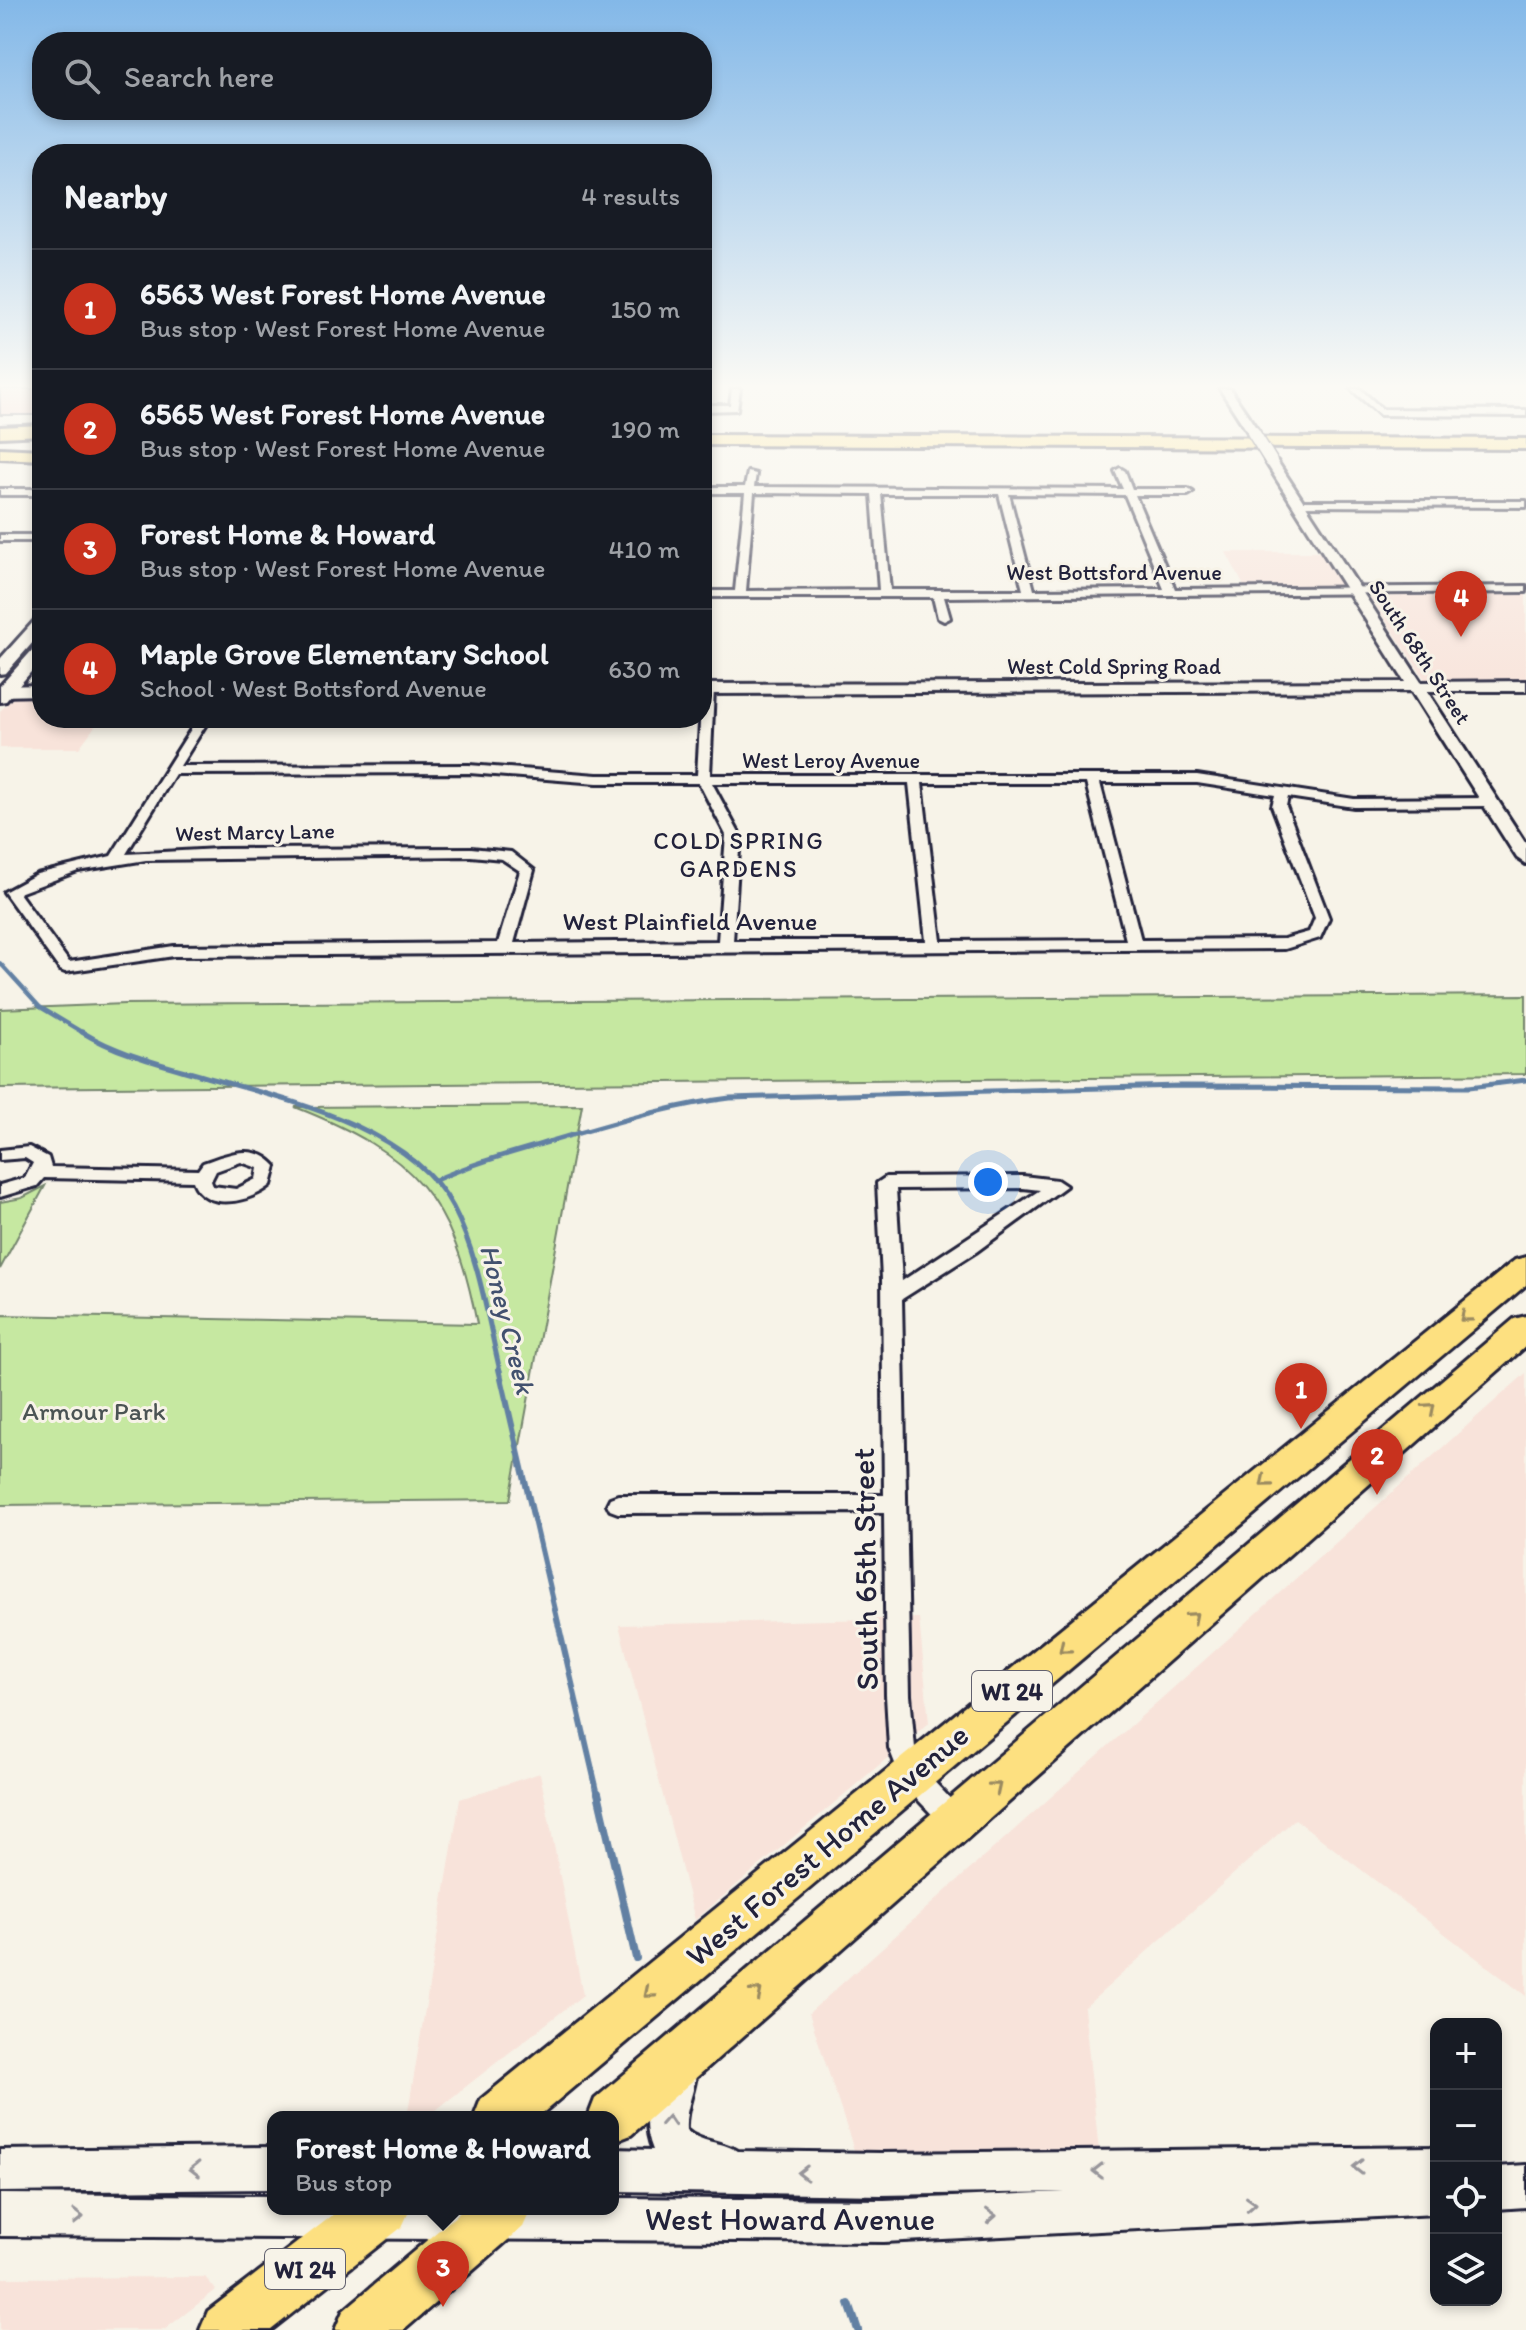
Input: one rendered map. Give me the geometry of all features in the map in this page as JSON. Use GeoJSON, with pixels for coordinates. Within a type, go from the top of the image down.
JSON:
{"type":"FeatureCollection","features":[{"type":"Feature","properties":{"kind":"main road"},"geometry":{"type":"LineString","coordinates":[[0,669],[32,633]]}},
{"type":"Feature","properties":{"kind":"main road"},"geometry":{"type":"LineString","coordinates":[[2,693],[32,660]]}},
{"type":"Feature","properties":{"kind":"main road","name":"West Forest Home Avenue"},"geometry":{"type":"LineString","coordinates":[[506,2111],[1526,1268]]}},
{"type":"Feature","properties":{"kind":"main road","name":"WI 24"},"geometry":{"type":"LineString","coordinates":[[619,2112],[1526,1327]]}},
{"type":"Feature","properties":{"kind":"main road","name":"WI 24"},"geometry":{"type":"LineString","coordinates":[[227,2330],[376,2215]]}},
{"type":"Feature","properties":{"kind":"main road"},"geometry":{"type":"LineString","coordinates":[[362,2330],[498,2215]]}},
{"type":"Feature","properties":{"kind":"street"},"geometry":{"type":"LineString","coordinates":[[740,594],[748,498]]}},
{"type":"Feature","properties":{"kind":"street"},"geometry":{"type":"LineString","coordinates":[[877,498],[885,593]]}},
{"type":"Feature","properties":{"kind":"street"},"geometry":{"type":"LineString","coordinates":[[1005,498],[1029,592]]}},
{"type":"Feature","properties":{"kind":"street"},"geometry":{"type":"LineString","coordinates":[[1131,498],[1170,591]]}},
{"type":"Feature","properties":{"kind":"street","name":"South 68th Street"},"geometry":{"type":"LineString","coordinates":[[1295,498],[1526,858]]}},
{"type":"Feature","properties":{"kind":"street"},"geometry":{"type":"LineString","coordinates":[[1299,504],[1526,504]]}},
{"type":"Feature","properties":{"kind":"street"},"geometry":{"type":"LineString","coordinates":[[0,538],[32,538]]}},
{"type":"Feature","properties":{"kind":"street","name":"West Bottsford Avenue"},"geometry":{"type":"LineString","coordinates":[[712,594],[1526,589]]}},
{"type":"Feature","properties":{"kind":"street"},"geometry":{"type":"LineString","coordinates":[[937,592],[944,618]]}},
{"type":"Feature","properties":{"kind":"street","name":"West Cold Spring Road"},"geometry":{"type":"LineString","coordinates":[[712,689],[1526,686]]}},
{"type":"Feature","properties":{"kind":"street"},"geometry":{"type":"LineString","coordinates":[[2,693],[32,691]]}},
{"type":"Feature","properties":{"kind":"street"},"geometry":{"type":"LineString","coordinates":[[115,860],[197,728]]}},
{"type":"Feature","properties":{"kind":"street"},"geometry":{"type":"LineString","coordinates":[[704,728],[703,779],[733,835],[725,946]]}},
{"type":"Feature","properties":{"kind":"street","name":"West Leroy Avenue"},"geometry":{"type":"LineString","coordinates":[[170,770],[469,769],[597,779],[1197,779],[1354,803],[1490,802]]}},
{"type":"Feature","properties":{"kind":"street"},"geometry":{"type":"LineString","coordinates":[[1092,779],[1135,945]]}},
{"type":"Feature","properties":{"kind":"street"},"geometry":{"type":"LineString","coordinates":[[915,780],[934,945]]}},
{"type":"Feature","properties":{"kind":"street","name":"West Plainfield Avenue"},"geometry":{"type":"LineString","coordinates":[[65,967],[90,966],[152,951],[505,946],[1285,944],[1315,935],[1322,918],[1279,806],[1282,794]]}},
{"type":"Feature","properties":{"kind":"street","name":"West Marcy Lane"},"geometry":{"type":"LineString","coordinates":[[65,967],[11,892],[35,878],[115,860],[212,853],[471,852],[506,855],[527,870],[505,946]]}},
{"type":"Feature","properties":{"kind":"street"},"geometry":{"type":"LineString","coordinates":[[0,1155],[16,1152],[37,1156],[42,1161],[40,1172],[31,1182],[0,1191]]}},
{"type":"Feature","properties":{"kind":"street"},"geometry":{"type":"LineString","coordinates":[[40,1172],[202,1176]]}},
{"type":"Feature","properties":{"kind":"street","name":"South 65th Street"},"geometry":{"type":"LineString","coordinates":[[891,1297],[969,1248],[1057,1186],[1023,1182],[886,1183],[898,1695],[902,1748],[912,1776],[955,1821]]}},
{"type":"Feature","properties":{"kind":"street"},"geometry":{"type":"LineString","coordinates":[[618,1504],[895,1503]]}},
{"type":"Feature","properties":{"kind":"street"},"geometry":{"type":"LineString","coordinates":[[682,2057],[666,2117],[667,2136],[678,2150],[747,2172]]}},
{"type":"Feature","properties":{"kind":"street"},"geometry":{"type":"LineString","coordinates":[[0,2171],[267,2168]]}},
{"type":"Feature","properties":{"kind":"street","name":"West Howard Avenue"},"geometry":{"type":"LineString","coordinates":[[619,2170],[881,2174],[1430,2168]]}},
{"type":"Feature","properties":{"kind":"street"},"geometry":{"type":"LineString","coordinates":[[1502,2171],[1526,2172]]}},
{"type":"Feature","properties":{"kind":"street"},"geometry":{"type":"LineString","coordinates":[[1502,2188],[1526,2186]]}},
{"type":"Feature","properties":{"kind":"street","name":"West Howard Avenue"},"geometry":{"type":"LineString","coordinates":[[554,2215],[884,2221],[1430,2193]]}},
{"type":"Feature","properties":{"kind":"street","name":"West Howard Avenue"},"geometry":{"type":"LineString","coordinates":[[0,2215],[267,2214]]}},
{"type":"Feature","properties":{"kind":"shaded area"},"geometry":{"type":"Polygon","coordinates":[[[1226,552],[1320,552],[1343,588],[1246,590],[1226,552]]]}},
{"type":"Feature","properties":{"kind":"shaded area"},"geometry":{"type":"Polygon","coordinates":[[[1526,592],[1526,682],[1426,681],[1370,597],[1526,592]]]}},
{"type":"Feature","properties":{"kind":"shaded area"},"geometry":{"type":"Polygon","coordinates":[[[14,697],[32,697],[32,728],[94,728],[79,748],[0,748],[0,711],[14,697]]]}},
{"type":"Feature","properties":{"kind":"shaded area"},"geometry":{"type":"Polygon","coordinates":[[[1526,1373],[1526,1996],[1295,1819],[1084,2008],[1099,2151],[857,2159],[809,2013],[1526,1373]]]}},
{"type":"Feature","properties":{"kind":"shaded area"},"geometry":{"type":"Polygon","coordinates":[[[919,1618],[929,1723],[695,1920],[619,1625],[919,1618]]]}},
{"type":"Feature","properties":{"kind":"shaded area"},"geometry":{"type":"Polygon","coordinates":[[[540,1773],[583,1995],[435,2111],[408,2111],[460,1799],[540,1773]]]}},
{"type":"Feature","properties":{"kind":"shaded area"},"geometry":{"type":"Polygon","coordinates":[[[205,2277],[216,2290],[164,2330],[0,2330],[0,2278],[205,2277]]]}},
{"type":"Feature","properties":{"kind":"green space"},"geometry":{"type":"Polygon","coordinates":[[[1526,995],[1526,1074],[0,1088],[0,1009],[125,1004],[1526,995]]]}},
{"type":"Feature","properties":{"kind":"green space","name":"Armour Park"},"geometry":{"type":"Polygon","coordinates":[[[582,1105],[510,1500],[0,1505],[0,1315],[477,1324],[455,1244],[441,1212],[422,1186],[399,1163],[371,1143],[295,1107],[582,1105]]]}},
{"type":"Feature","properties":{"kind":"green space"},"geometry":{"type":"Polygon","coordinates":[[[45,1186],[0,1269],[0,1202],[22,1198],[45,1186]]]}},
{"type":"Feature","properties":{"kind":"waterway","name":"Honey Creek"},"geometry":{"type":"LineString","coordinates":[[0,963],[40,1007],[85,1034]]}},
{"type":"Feature","properties":{"kind":"waterway","name":"Honey Creek"},"geometry":{"type":"LineString","coordinates":[[82,1032],[146,1060],[278,1097],[347,1122],[409,1157],[434,1180]]}},
{"type":"Feature","properties":{"kind":"waterway"},"geometry":{"type":"LineString","coordinates":[[434,1180],[497,1157],[624,1120],[730,1098],[1180,1086],[1469,1087],[1526,1080]]}},
{"type":"Feature","properties":{"kind":"waterway","name":"Honey Creek"},"geometry":{"type":"LineString","coordinates":[[434,1180],[453,1207],[469,1246],[500,1371]]}},
{"type":"Feature","properties":{"kind":"waterway","name":"Honey Creek"},"geometry":{"type":"LineString","coordinates":[[499,1369],[598,1795]]}},
{"type":"Feature","properties":{"kind":"waterway","name":"Honey Creek"},"geometry":{"type":"LineString","coordinates":[[598,1793],[636,1958]]}},
{"type":"Feature","properties":{"kind":"waterway","name":"Honey Creek"},"geometry":{"type":"LineString","coordinates":[[849,2304],[858,2330]]}},
{"type":"Feature","properties":{"kind":"place","name":"Maple Grove Elementary School"},"geometry":{"type":"Point","coordinates":[1461,637]}},
{"type":"Feature","properties":{"kind":"place","name":"6563 West Forest Home Avenue"},"geometry":{"type":"Point","coordinates":[1301,1429]}},
{"type":"Feature","properties":{"kind":"place","name":"6565 West Forest Home Avenue"},"geometry":{"type":"Point","coordinates":[1377,1495]}},
{"type":"Feature","properties":{"kind":"place","name":"Forest Home & Howard"},"geometry":{"type":"Point","coordinates":[443,2307]}},
{"type":"Feature","properties":{"kind":"district","name":"COLD SPRING GARDENS"},"geometry":{"type":"Point","coordinates":[739,854]}}]}
